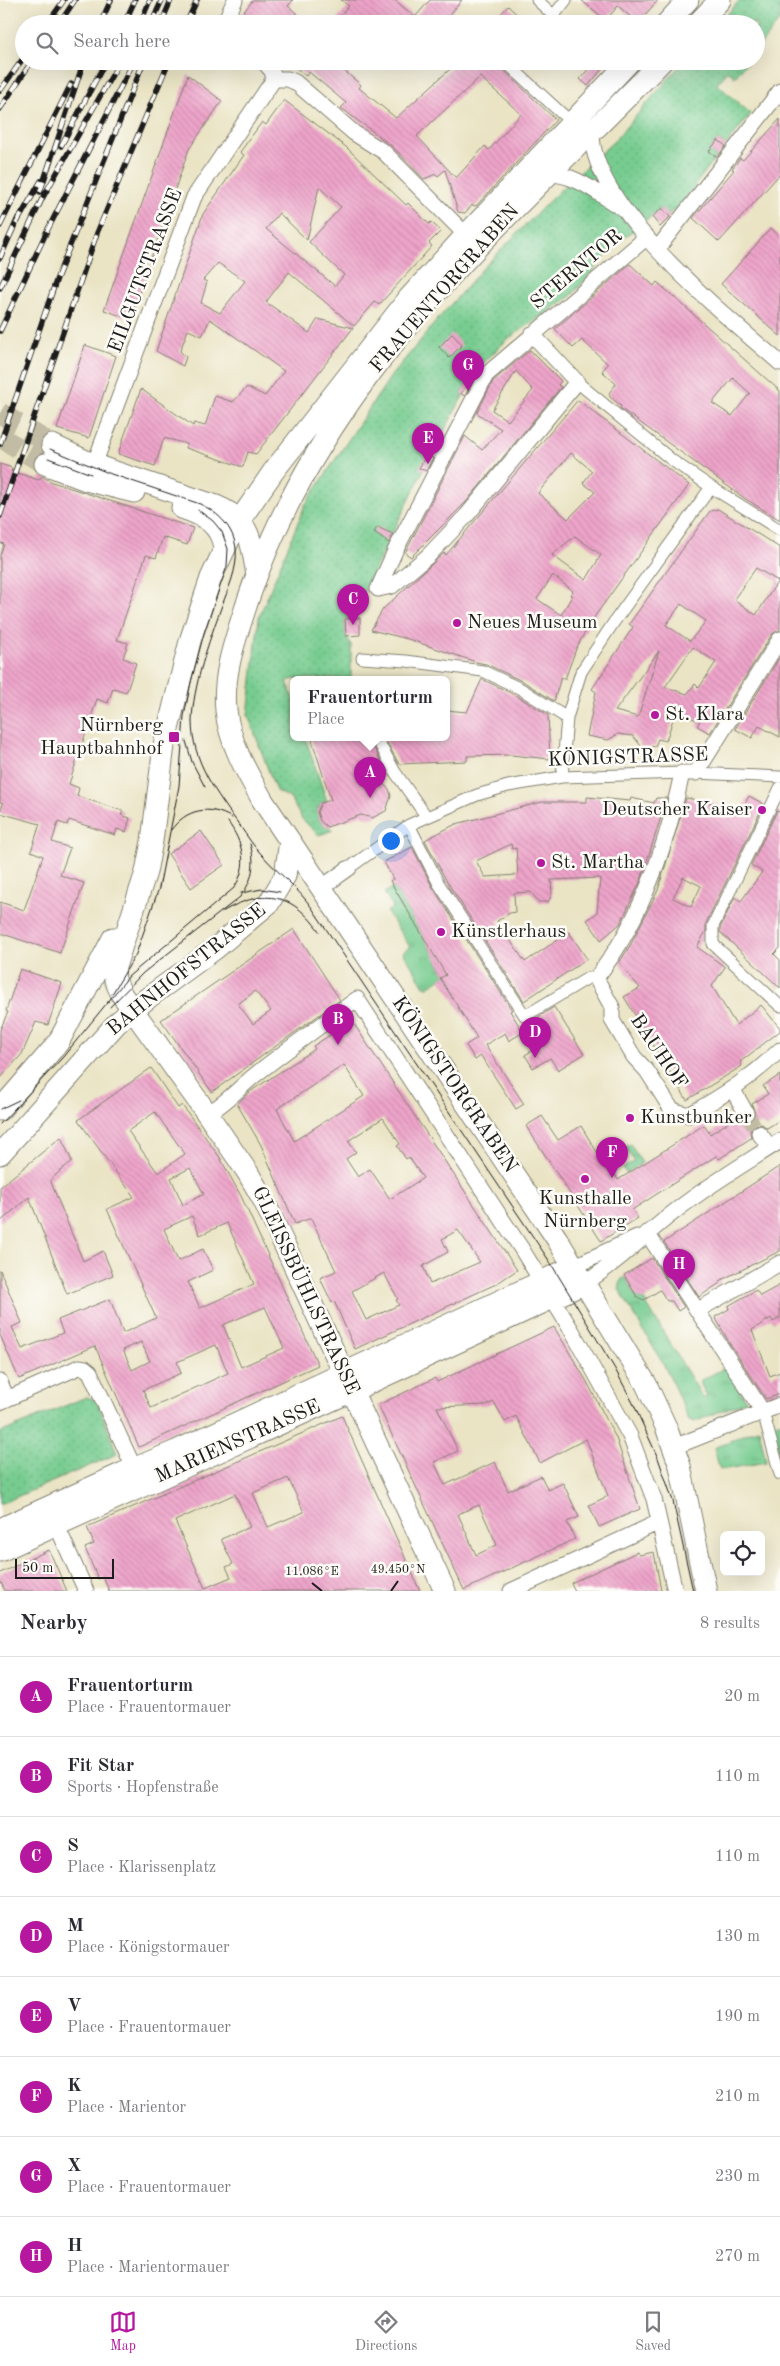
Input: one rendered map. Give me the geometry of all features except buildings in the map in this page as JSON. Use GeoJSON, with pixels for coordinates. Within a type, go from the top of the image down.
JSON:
{"type":"FeatureCollection","features":[{"type":"Feature","properties":{"kind":"main road"},"geometry":{"type":"LineString","coordinates":[[674,15],[688,0]]}},
{"type":"Feature","properties":{"kind":"main road"},"geometry":{"type":"LineString","coordinates":[[706,15],[720,0]]}},
{"type":"Feature","properties":{"kind":"main road","name":"FRAUENTORGRABEN"},"geometry":{"type":"LineString","coordinates":[[135,909],[152,841],[164,745],[174,702],[196,620],[224,548],[239,520],[380,333],[466,235],[622,70]]}},
{"type":"Feature","properties":{"kind":"main road","name":"FRAUENTORGRABEN"},"geometry":{"type":"LineString","coordinates":[[290,841],[259,793],[242,761],[230,732],[226,707],[226,687],[230,660],[257,575],[296,488],[340,418],[394,344],[452,275],[550,173],[592,134],[653,70]]}},
{"type":"Feature","properties":{"kind":"main road"},"geometry":{"type":"LineString","coordinates":[[224,548],[222,536],[216,526],[195,512],[119,487],[77,477],[49,455],[94,465],[216,506],[228,512],[239,520],[250,536],[257,575]]}},
{"type":"Feature","properties":{"kind":"main road"},"geometry":{"type":"LineString","coordinates":[[274,472],[272,485],[275,490],[286,493],[296,488]]}},
{"type":"Feature","properties":{"kind":"main road","name":"BAHNHOFSTRASSE"},"geometry":{"type":"LineString","coordinates":[[0,1154],[89,1052],[132,1010],[216,948],[269,903],[285,876],[290,841]]}},
{"type":"Feature","properties":{"kind":"main road","name":"KÖNIGSTORGRABEN"},"geometry":{"type":"LineString","coordinates":[[290,841],[580,1274],[646,1384],[674,1447],[687,1491],[706,1591]]}},
{"type":"Feature","properties":{"kind":"main road","name":"BAHNHOFSTRASSE"},"geometry":{"type":"LineString","coordinates":[[0,1110],[58,1043],[110,943],[135,909]]}},
{"type":"Feature","properties":{"kind":"main road","name":"GLEISSBÜHLSTRASSE"},"geometry":{"type":"LineString","coordinates":[[135,909],[117,959],[114,974],[117,986],[248,1173],[264,1201],[444,1591]]}},
{"type":"Feature","properties":{"kind":"main road","name":"MARIENSTRASSE"},"geometry":{"type":"LineString","coordinates":[[0,1529],[53,1516],[348,1383],[580,1274]]}},
{"type":"Feature","properties":{"kind":"main road","name":"MARIENSTRASSE"},"geometry":{"type":"LineString","coordinates":[[0,1551],[53,1516],[134,1468],[348,1383]]}},
{"type":"Feature","properties":{"kind":"street"},"geometry":{"type":"LineString","coordinates":[[228,15],[235,0]]}},
{"type":"Feature","properties":{"kind":"street"},"geometry":{"type":"LineString","coordinates":[[536,0],[546,15]]}},
{"type":"Feature","properties":{"kind":"street"},"geometry":{"type":"LineString","coordinates":[[554,15],[566,0]]}},
{"type":"Feature","properties":{"kind":"street"},"geometry":{"type":"LineString","coordinates":[[271,70],[274,79],[295,82],[372,147],[384,152],[466,235]]}},
{"type":"Feature","properties":{"kind":"street"},"geometry":{"type":"LineString","coordinates":[[514,70],[572,123]]}},
{"type":"Feature","properties":{"kind":"street","name":"EILGUTSTRASSE"},"geometry":{"type":"LineString","coordinates":[[94,465],[194,196],[274,79]]}},
{"type":"Feature","properties":{"kind":"street"},"geometry":{"type":"LineString","coordinates":[[658,248],[780,91]]}},
{"type":"Feature","properties":{"kind":"street"},"geometry":{"type":"LineString","coordinates":[[592,134],[592,151],[597,164],[621,208],[703,295],[780,363]]}},
{"type":"Feature","properties":{"kind":"street"},"geometry":{"type":"LineString","coordinates":[[523,175],[550,173],[579,181],[621,208]]}},
{"type":"Feature","properties":{"kind":"street","name":"STERNTOR"},"geometry":{"type":"LineString","coordinates":[[577,382],[467,515],[428,556],[392,586],[378,589],[395,550],[486,375],[647,237]]}},
{"type":"Feature","properties":{"kind":"street"},"geometry":{"type":"LineString","coordinates":[[532,334],[577,382],[673,461],[711,488],[780,530]]}},
{"type":"Feature","properties":{"kind":"street"},"geometry":{"type":"LineString","coordinates":[[562,777],[567,718],[581,672],[614,622],[711,488]]}},
{"type":"Feature","properties":{"kind":"street"},"geometry":{"type":"LineString","coordinates":[[409,825],[439,884],[525,1016],[588,978],[596,978],[620,943],[656,868],[674,809],[689,773],[780,639]]}},
{"type":"Feature","properties":{"kind":"street"},"geometry":{"type":"LineString","coordinates":[[362,658],[406,660],[483,670],[520,689],[567,718]]}},
{"type":"Feature","properties":{"kind":"street"},"geometry":{"type":"LineString","coordinates":[[378,741],[395,772],[426,816]]}},
{"type":"Feature","properties":{"kind":"street","name":"KÖNIGSTRASSE"},"geometry":{"type":"LineString","coordinates":[[349,868],[409,825],[426,816],[477,795],[508,786],[562,777],[689,773],[780,777]]}},
{"type":"Feature","properties":{"kind":"street"},"geometry":{"type":"LineString","coordinates":[[780,788],[713,926],[713,944],[780,1006]]}},
{"type":"Feature","properties":{"kind":"street"},"geometry":{"type":"LineString","coordinates":[[321,888],[349,868]]}},
{"type":"Feature","properties":{"kind":"street","name":"BAUHOF"},"geometry":{"type":"LineString","coordinates":[[596,978],[612,1007],[612,1020],[634,1056],[675,1111],[689,1115],[733,1090]]}},
{"type":"Feature","properties":{"kind":"street","name":"KÖNIGSTORGRABEN"},"geometry":{"type":"LineString","coordinates":[[207,1114],[224,1103],[253,1076],[284,1052],[357,1000],[547,1291],[630,1436],[654,1500],[657,1522],[675,1591]]}},
{"type":"Feature","properties":{"kind":"street"},"geometry":{"type":"LineString","coordinates":[[746,1114],[733,1090],[757,1072],[780,1050]]}},
{"type":"Feature","properties":{"kind":"street"},"geometry":{"type":"LineString","coordinates":[[580,1274],[608,1249],[647,1233],[679,1208],[775,1144],[759,1133]]}},
{"type":"Feature","properties":{"kind":"street"},"geometry":{"type":"LineString","coordinates":[[647,1233],[763,1412],[780,1474]]}},
{"type":"Feature","properties":{"kind":"street"},"geometry":{"type":"LineString","coordinates":[[698,1310],[780,1264]]}},
{"type":"Feature","properties":{"kind":"street"},"geometry":{"type":"LineString","coordinates":[[0,1382],[3,1401],[79,1367],[85,1368],[90,1372],[134,1468]]}},
{"type":"Feature","properties":{"kind":"street"},"geometry":{"type":"LineString","coordinates":[[674,1447],[780,1405]]}},
{"type":"Feature","properties":{"kind":"street"},"geometry":{"type":"LineString","coordinates":[[53,1516],[86,1591]]}},
{"type":"Feature","properties":{"kind":"street"},"geometry":{"type":"LineString","coordinates":[[511,1591],[657,1522]]}},
{"type":"Feature","properties":{"kind":"green space"},"geometry":{"type":"Polygon","coordinates":[[[740,0],[780,0],[780,20],[765,39],[765,15],[726,15],[740,0]]]}},
{"type":"Feature","properties":{"kind":"green space"},"geometry":{"type":"Polygon","coordinates":[[[676,70],[741,70],[735,77],[728,71],[717,84],[751,114],[725,146],[718,140],[709,151],[716,157],[686,198],[668,215],[662,208],[617,243],[571,296],[508,339],[478,368],[470,383],[467,383],[461,394],[463,396],[431,456],[427,455],[420,467],[423,471],[351,618],[345,619],[346,636],[351,645],[351,676],[290,676],[290,680],[287,681],[290,690],[290,741],[306,741],[327,801],[321,803],[317,812],[320,821],[333,830],[319,835],[302,819],[290,798],[276,791],[248,715],[259,617],[305,505],[391,376],[438,319],[484,267],[555,195],[613,142],[676,70]]]}},
{"type":"Feature","properties":{"kind":"green space"},"geometry":{"type":"Polygon","coordinates":[[[394,887],[446,975],[428,987],[424,986],[403,952],[410,947],[387,912],[393,907],[384,893],[394,887]]]}},
{"type":"Feature","properties":{"kind":"green space"},"geometry":{"type":"Polygon","coordinates":[[[630,1144],[642,1163],[626,1173],[623,1169],[634,1161],[625,1148],[630,1144]]]}},
{"type":"Feature","properties":{"kind":"green space"},"geometry":{"type":"Polygon","coordinates":[[[625,1277],[637,1297],[644,1300],[703,1398],[707,1396],[699,1381],[727,1367],[746,1401],[694,1422],[689,1420],[666,1369],[619,1289],[621,1280],[625,1277]]]}},
{"type":"Feature","properties":{"kind":"green space"},"geometry":{"type":"Polygon","coordinates":[[[86,1397],[97,1400],[117,1454],[0,1504],[0,1433],[86,1397]]]}},
{"type":"Feature","properties":{"kind":"green space"},"geometry":{"type":"Polygon","coordinates":[[[780,1421],[780,1461],[773,1425],[780,1421]]]}},
{"type":"Feature","properties":{"kind":"green space"},"geometry":{"type":"Polygon","coordinates":[[[759,1428],[766,1462],[720,1470],[714,1448],[759,1428]]]}},
{"type":"Feature","properties":{"kind":"tunnel"},"geometry":{"type":"LineString","coordinates":[[0,413],[52,445]]}},
{"type":"Feature","properties":{"kind":"tunnel"},"geometry":{"type":"LineString","coordinates":[[0,437],[45,464]]}},
{"type":"Feature","properties":{"kind":"tunnel"},"geometry":{"type":"LineString","coordinates":[[746,1113],[759,1133]]}},
{"type":"Feature","properties":{"kind":"tram line"},"geometry":{"type":"LineString","coordinates":[[50,449],[111,474],[200,504],[213,512],[229,528],[235,541],[236,549],[232,579],[202,664],[193,707],[193,736],[201,764],[215,790],[254,845],[312,908],[550,1262],[615,1369],[658,1458],[673,1501],[693,1591]]}},
{"type":"Feature","properties":{"kind":"tram line"},"geometry":{"type":"LineString","coordinates":[[48,458],[91,474]]}},
{"type":"Feature","properties":{"kind":"tram line"},"geometry":{"type":"LineString","coordinates":[[112,994],[136,954],[159,888],[179,786],[184,716],[191,682],[204,633],[227,566],[228,549],[222,532],[213,521],[198,510]]}},
{"type":"Feature","properties":{"kind":"tram line"},"geometry":{"type":"LineString","coordinates":[[186,741],[192,762],[205,787]]}},
{"type":"Feature","properties":{"kind":"tram line"},"geometry":{"type":"LineString","coordinates":[[171,830],[184,817],[198,811],[215,811],[232,818]]}},
{"type":"Feature","properties":{"kind":"tram line"},"geometry":{"type":"LineString","coordinates":[[0,1124],[63,1057],[129,976],[234,888],[242,871],[243,863],[240,846],[228,822]]}},
{"type":"Feature","properties":{"kind":"tram line"},"geometry":{"type":"LineString","coordinates":[[110,1007],[143,973],[240,897],[248,885],[252,872],[253,858],[250,844]]}},
{"type":"Feature","properties":{"kind":"tram line"},"geometry":{"type":"LineString","coordinates":[[241,893],[262,889],[280,892]]}},
{"type":"Feature","properties":{"kind":"tram line"},"geometry":{"type":"LineString","coordinates":[[222,912],[250,900],[262,897],[275,898],[286,901],[298,908],[319,931]]}},
{"type":"Feature","properties":{"kind":"tram line"},"geometry":{"type":"LineString","coordinates":[[0,1109],[19,1100]]}},
{"type":"Feature","properties":{"kind":"railway"},"geometry":{"type":"LineString","coordinates":[[53,15],[64,0]]}},
{"type":"Feature","properties":{"kind":"railway"},"geometry":{"type":"LineString","coordinates":[[65,15],[75,0]]}},
{"type":"Feature","properties":{"kind":"railway"},"geometry":{"type":"LineString","coordinates":[[104,15],[111,0]]}},
{"type":"Feature","properties":{"kind":"railway"},"geometry":{"type":"LineString","coordinates":[[128,15],[135,0]]}},
{"type":"Feature","properties":{"kind":"railway"},"geometry":{"type":"LineString","coordinates":[[144,15],[150,0]]}},
{"type":"Feature","properties":{"kind":"railway"},"geometry":{"type":"LineString","coordinates":[[155,15],[162,0]]}},
{"type":"Feature","properties":{"kind":"railway"},"geometry":{"type":"LineString","coordinates":[[165,15],[171,0]]}},
{"type":"Feature","properties":{"kind":"railway"},"geometry":{"type":"LineString","coordinates":[[190,15],[197,0]]}},
{"type":"Feature","properties":{"kind":"railway"},"geometry":{"type":"LineString","coordinates":[[0,91],[15,70]]}},
{"type":"Feature","properties":{"kind":"railway"},"geometry":{"type":"LineString","coordinates":[[0,109],[26,70]]}},
{"type":"Feature","properties":{"kind":"railway"},"geometry":{"type":"LineString","coordinates":[[40,192],[81,70]]}},
{"type":"Feature","properties":{"kind":"railway"},"geometry":{"type":"LineString","coordinates":[[61,146],[101,70]]}},
{"type":"Feature","properties":{"kind":"railway"},"geometry":{"type":"LineString","coordinates":[[0,288],[42,199],[115,70]]}},
{"type":"Feature","properties":{"kind":"railway"},"geometry":{"type":"LineString","coordinates":[[0,331],[47,231],[129,70]]}},
{"type":"Feature","properties":{"kind":"railway"},"geometry":{"type":"LineString","coordinates":[[0,444],[57,278],[140,70]]}},
{"type":"Feature","properties":{"kind":"railway"},"geometry":{"type":"LineString","coordinates":[[0,516],[97,233],[165,70]]}},
{"type":"Feature","properties":{"kind":"railway"},"geometry":{"type":"LineString","coordinates":[[0,226],[71,84]]}},
{"type":"Feature","properties":{"kind":"railway"},"geometry":{"type":"LineString","coordinates":[[16,224],[41,181]]}},
{"type":"Feature","properties":{"kind":"railway"},"geometry":{"type":"LineString","coordinates":[[0,258],[18,218]]}},
{"type":"Feature","properties":{"kind":"place","name":"X"},"geometry":{"type":"Point","coordinates":[468,391]}},
{"type":"Feature","properties":{"kind":"place","name":"V"},"geometry":{"type":"Point","coordinates":[428,464]}},
{"type":"Feature","properties":{"kind":"place","name":"Neues Museum"},"geometry":{"type":"Point","coordinates":[457,623]}},
{"type":"Feature","properties":{"kind":"place","name":"S"},"geometry":{"type":"Point","coordinates":[353,625]}},
{"type":"Feature","properties":{"kind":"place","name":"St. Klara"},"geometry":{"type":"Point","coordinates":[655,715]}},
{"type":"Feature","properties":{"kind":"place","name":"Nürnberg Hauptbahnhof"},"geometry":{"type":"Point","coordinates":[174,737]}},
{"type":"Feature","properties":{"kind":"place","name":"Frauentorturm"},"geometry":{"type":"Point","coordinates":[370,798]}},
{"type":"Feature","properties":{"kind":"place","name":"Deutscher Kaiser"},"geometry":{"type":"Point","coordinates":[762,810]}},
{"type":"Feature","properties":{"kind":"place","name":"St. Martha"},"geometry":{"type":"Point","coordinates":[541,863]}},
{"type":"Feature","properties":{"kind":"place","name":"Künstlerhaus"},"geometry":{"type":"Point","coordinates":[441,932]}},
{"type":"Feature","properties":{"kind":"place","name":"Fit Star"},"geometry":{"type":"Point","coordinates":[338,1045]}},
{"type":"Feature","properties":{"kind":"place","name":"M"},"geometry":{"type":"Point","coordinates":[535,1058]}},
{"type":"Feature","properties":{"kind":"place","name":"Kunstbunker"},"geometry":{"type":"Point","coordinates":[630,1118]}},
{"type":"Feature","properties":{"kind":"place","name":"K"},"geometry":{"type":"Point","coordinates":[612,1178]}},
{"type":"Feature","properties":{"kind":"place","name":"Kunsthalle Nürnberg"},"geometry":{"type":"Point","coordinates":[585,1179]}},
{"type":"Feature","properties":{"kind":"place","name":"H"},"geometry":{"type":"Point","coordinates":[679,1290]}}]}
